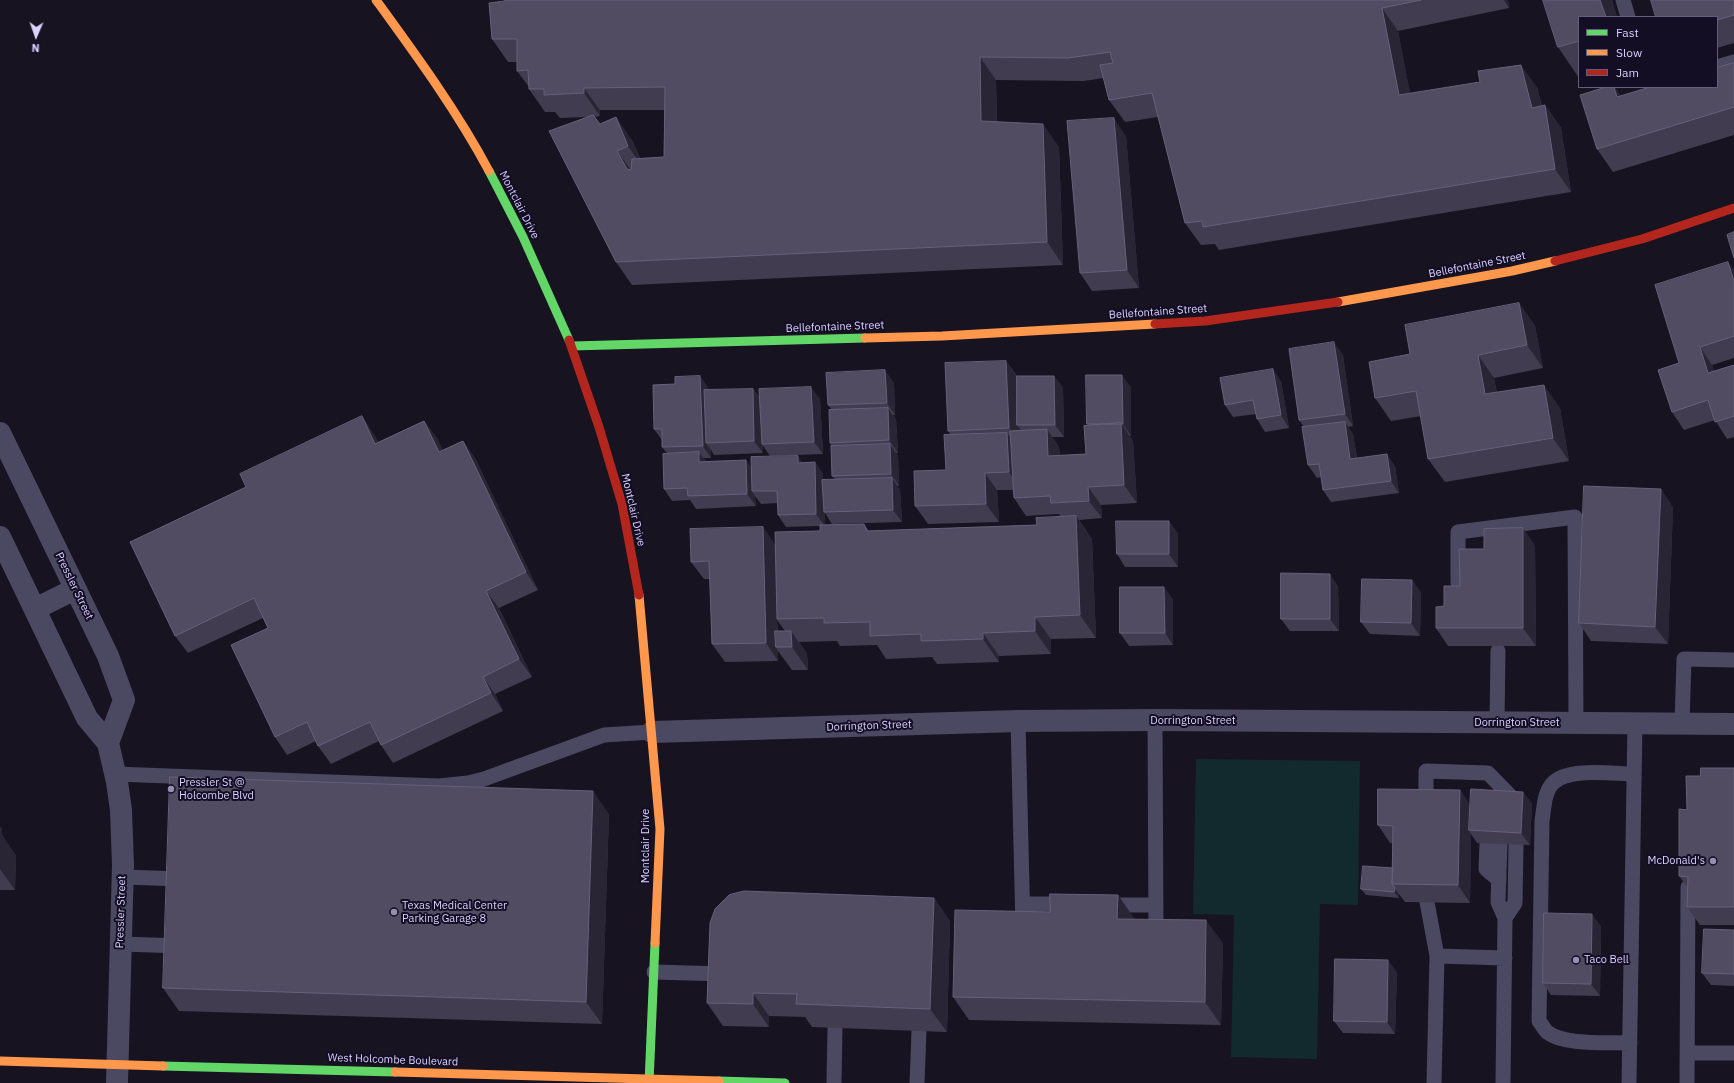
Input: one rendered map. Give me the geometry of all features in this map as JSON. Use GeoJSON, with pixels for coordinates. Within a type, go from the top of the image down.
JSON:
{"type":"FeatureCollection","features":[{"type":"Feature","properties":{"kind":"street","name":"Montclair Drive"},"geometry":{"type":"LineString","coordinates":[[376,0],[412,49],[470,136],[523,237],[572,346],[599,426],[622,504],[640,602],[660,829],[650,1081]]}},
{"type":"Feature","properties":{"kind":"street","name":"Bellefontaine Street"},"geometry":{"type":"LineString","coordinates":[[572,346],[942,336],[1205,321],[1359,299],[1512,271],[1635,241],[1734,208]]}},
{"type":"Feature","properties":{"kind":"street","name":"Pressler Street"},"geometry":{"type":"LineString","coordinates":[[0,433],[108,656],[124,700],[108,742]]}},
{"type":"Feature","properties":{"kind":"street","name":"Pressler Street"},"geometry":{"type":"LineString","coordinates":[[0,537],[87,718],[108,742],[115,774],[122,825],[121,944],[117,1073]]}},
{"type":"Feature","properties":{"kind":"street"},"geometry":{"type":"LineString","coordinates":[[35,609],[75,589]]}},
{"type":"Feature","properties":{"kind":"street","name":"Dorrington Street"},"geometry":{"type":"LineString","coordinates":[[652,732],[1018,722],[1155,720],[1734,724]]}},
{"type":"Feature","properties":{"kind":"street","name":"West Holcombe Boulevard"},"geometry":{"type":"LineString","coordinates":[[0,1061],[117,1073],[785,1083]]}},
{"type":"Feature","properties":{"kind":"lane"},"geometry":{"type":"LineString","coordinates":[[1623,0],[1628,16]]}},
{"type":"Feature","properties":{"kind":"lane"},"geometry":{"type":"LineString","coordinates":[[1718,68],[1734,62]]}},
{"type":"Feature","properties":{"kind":"lane"},"geometry":{"type":"LineString","coordinates":[[1458,583],[1458,532],[1575,517],[1576,723]]}},
{"type":"Feature","properties":{"kind":"lane"},"geometry":{"type":"LineString","coordinates":[[1497,722],[1498,651]]}},
{"type":"Feature","properties":{"kind":"lane"},"geometry":{"type":"LineString","coordinates":[[1682,724],[1684,659],[1734,660]]}},
{"type":"Feature","properties":{"kind":"lane"},"geometry":{"type":"LineString","coordinates":[[1155,720],[1156,932]]}},
{"type":"Feature","properties":{"kind":"lane"},"geometry":{"type":"LineString","coordinates":[[1018,722],[1023,928]]}},
{"type":"Feature","properties":{"kind":"lane"},"geometry":{"type":"LineString","coordinates":[[1629,1083],[1635,724]]}},
{"type":"Feature","properties":{"kind":"lane"},"geometry":{"type":"LineString","coordinates":[[115,774],[439,786],[453,785],[484,779],[604,735],[652,732]]}},
{"type":"Feature","properties":{"kind":"lane"},"geometry":{"type":"LineString","coordinates":[[1426,808],[1426,772],[1488,773],[1510,800]]}},
{"type":"Feature","properties":{"kind":"lane"},"geometry":{"type":"LineString","coordinates":[[1488,773],[1488,795]]}},
{"type":"Feature","properties":{"kind":"lane"},"geometry":{"type":"LineString","coordinates":[[1630,1043],[1573,1041],[1555,1036],[1546,1031],[1539,1022],[1542,821],[1549,790],[1552,783],[1562,776],[1573,774],[1634,774]]}},
{"type":"Feature","properties":{"kind":"lane"},"geometry":{"type":"LineString","coordinates":[[1494,843],[1499,880],[1498,902],[1505,918],[1503,1083]]}},
{"type":"Feature","properties":{"kind":"lane"},"geometry":{"type":"LineString","coordinates":[[1505,918],[1515,903],[1516,845]]}},
{"type":"Feature","properties":{"kind":"lane"},"geometry":{"type":"LineString","coordinates":[[1687,1083],[1688,870]]}},
{"type":"Feature","properties":{"kind":"lane"},"geometry":{"type":"LineString","coordinates":[[122,877],[184,879]]}},
{"type":"Feature","properties":{"kind":"lane"},"geometry":{"type":"LineString","coordinates":[[1427,902],[1437,956],[1434,1083]]}},
{"type":"Feature","properties":{"kind":"lane"},"geometry":{"type":"LineString","coordinates":[[1023,904],[1156,905]]}},
{"type":"Feature","properties":{"kind":"lane"},"geometry":{"type":"LineString","coordinates":[[121,944],[182,946]]}},
{"type":"Feature","properties":{"kind":"lane"},"geometry":{"type":"LineString","coordinates":[[1437,956],[1505,958]]}},
{"type":"Feature","properties":{"kind":"lane"},"geometry":{"type":"LineString","coordinates":[[654,972],[725,974]]}},
{"type":"Feature","properties":{"kind":"lane"},"geometry":{"type":"LineString","coordinates":[[834,1083],[835,1028]]}},
{"type":"Feature","properties":{"kind":"lane"},"geometry":{"type":"LineString","coordinates":[[917,1083],[919,1031]]}},
{"type":"Feature","properties":{"kind":"lane"},"geometry":{"type":"LineString","coordinates":[[1687,1053],[1734,1054]]}},
{"type":"Feature","properties":{"kind":"green space"},"geometry":{"type":"Polygon","coordinates":[[[1196,759],[1360,761],[1358,905],[1320,904],[1317,1059],[1231,1057],[1234,915],[1193,914],[1196,759]]]}},
{"type":"Feature","properties":{"kind":"building"},"geometry":{"type":"Polygon","coordinates":[[[505,0],[1421,0],[1382,8],[1399,95],[1480,82],[1478,71],[1521,65],[1532,108],[1545,105],[1555,169],[1203,227],[1202,221],[1185,223],[1152,93],[1109,100],[1100,65],[1113,63],[1110,52],[1068,58],[980,57],[981,121],[1043,124],[1047,242],[616,262],[549,131],[593,115],[600,124],[616,117],[628,146],[617,151],[627,169],[631,170],[632,159],[664,157],[665,87],[584,88],[584,93],[544,95],[544,89],[529,89],[528,70],[517,71],[517,39],[492,39],[489,3],[505,0]]]}},
{"type":"Feature","properties":{"kind":"building"},"geometry":{"type":"Polygon","coordinates":[[[1543,0],[1600,0],[1606,16],[1578,16],[1578,41],[1558,47],[1543,0]]]}},
{"type":"Feature","properties":{"kind":"building"},"geometry":{"type":"Polygon","coordinates":[[[1651,0],[1734,0],[1734,15],[1718,20],[1718,16],[1656,16],[1651,0]]]}},
{"type":"Feature","properties":{"kind":"building"},"geometry":{"type":"Polygon","coordinates":[[[1734,63],[1734,107],[1597,149],[1580,95],[1603,88],[1614,88],[1617,97],[1647,88],[1718,88],[1718,68],[1734,63]]]}},
{"type":"Feature","properties":{"kind":"building"},"geometry":{"type":"Polygon","coordinates":[[[1114,118],[1127,270],[1080,273],[1067,121],[1114,118]]]}},
{"type":"Feature","properties":{"kind":"building"},"geometry":{"type":"Polygon","coordinates":[[[1734,232],[1734,258],[1727,235],[1734,232]]]}},
{"type":"Feature","properties":{"kind":"building"},"geometry":{"type":"Polygon","coordinates":[[[1728,262],[1734,281],[1734,336],[1700,347],[1708,373],[1734,365],[1734,416],[1715,422],[1708,400],[1672,412],[1658,370],[1679,363],[1655,285],[1728,262]]]}},
{"type":"Feature","properties":{"kind":"building"},"geometry":{"type":"Polygon","coordinates":[[[1519,303],[1527,345],[1478,355],[1485,394],[1544,385],[1553,438],[1428,459],[1416,391],[1375,398],[1369,362],[1410,354],[1405,325],[1519,303]]]}},
{"type":"Feature","properties":{"kind":"building"},"geometry":{"type":"Polygon","coordinates":[[[1334,342],[1345,414],[1299,420],[1289,349],[1334,342]]]}},
{"type":"Feature","properties":{"kind":"building"},"geometry":{"type":"Polygon","coordinates":[[[1006,361],[1009,428],[948,431],[945,363],[1006,361]]]}},
{"type":"Feature","properties":{"kind":"building"},"geometry":{"type":"Polygon","coordinates":[[[1273,369],[1281,415],[1257,419],[1253,400],[1225,405],[1220,378],[1273,369]]]}},
{"type":"Feature","properties":{"kind":"building"},"geometry":{"type":"Polygon","coordinates":[[[885,370],[887,403],[828,405],[826,373],[885,370]]]}},
{"type":"Feature","properties":{"kind":"building"},"geometry":{"type":"Polygon","coordinates":[[[1086,375],[1122,375],[1123,424],[1087,424],[1086,375]]]}},
{"type":"Feature","properties":{"kind":"building"},"geometry":{"type":"Polygon","coordinates":[[[700,376],[703,446],[662,447],[662,429],[654,429],[653,385],[675,384],[675,377],[700,376]]]}},
{"type":"Feature","properties":{"kind":"building"},"geometry":{"type":"Polygon","coordinates":[[[1017,376],[1054,376],[1055,425],[1017,425],[1017,376]]]}},
{"type":"Feature","properties":{"kind":"building"},"geometry":{"type":"Polygon","coordinates":[[[811,387],[814,442],[762,444],[759,389],[811,387]]]}},
{"type":"Feature","properties":{"kind":"building"},"geometry":{"type":"Polygon","coordinates":[[[753,389],[754,441],[706,443],[704,390],[753,389]]]}},
{"type":"Feature","properties":{"kind":"building"},"geometry":{"type":"Polygon","coordinates":[[[888,408],[889,440],[830,443],[829,410],[888,408]]]}},
{"type":"Feature","properties":{"kind":"building"},"geometry":{"type":"Polygon","coordinates":[[[362,416],[375,444],[424,421],[439,452],[463,441],[526,572],[486,591],[519,659],[483,677],[491,693],[381,745],[370,722],[318,746],[307,722],[275,737],[231,645],[268,628],[254,598],[175,636],[130,542],[246,487],[240,474],[362,416]]]}},
{"type":"Feature","properties":{"kind":"building"},"geometry":{"type":"Polygon","coordinates":[[[1345,422],[1350,459],[1387,454],[1391,481],[1323,490],[1319,464],[1308,465],[1302,427],[1345,422]]]}},
{"type":"Feature","properties":{"kind":"building"},"geometry":{"type":"Polygon","coordinates":[[[1121,423],[1124,485],[1088,487],[1089,501],[1051,503],[1050,496],[1014,498],[1010,431],[1047,429],[1048,456],[1086,454],[1084,426],[1121,423]]]}},
{"type":"Feature","properties":{"kind":"building"},"geometry":{"type":"Polygon","coordinates":[[[1007,433],[1009,472],[985,473],[986,504],[915,506],[914,471],[946,470],[944,435],[1007,433]]]}},
{"type":"Feature","properties":{"kind":"building"},"geometry":{"type":"Polygon","coordinates":[[[890,444],[891,474],[832,476],[831,446],[890,444]]]}},
{"type":"Feature","properties":{"kind":"building"},"geometry":{"type":"Polygon","coordinates":[[[699,452],[699,462],[746,460],[747,494],[688,496],[687,488],[664,489],[663,454],[699,452]]]}},
{"type":"Feature","properties":{"kind":"building"},"geometry":{"type":"Polygon","coordinates":[[[798,456],[798,463],[815,462],[816,514],[778,515],[777,491],[752,491],[751,457],[798,456]]]}},
{"type":"Feature","properties":{"kind":"building"},"geometry":{"type":"Polygon","coordinates":[[[892,478],[893,510],[824,512],[822,480],[892,478]]]}},
{"type":"Feature","properties":{"kind":"building"},"geometry":{"type":"Polygon","coordinates":[[[1584,486],[1661,489],[1655,627],[1579,623],[1584,486]]]}},
{"type":"Feature","properties":{"kind":"building"},"geometry":{"type":"Polygon","coordinates":[[[1076,516],[1080,615],[1035,617],[1035,631],[983,633],[983,639],[921,641],[921,634],[870,636],[870,622],[824,623],[824,618],[777,619],[775,532],[820,531],[820,525],[864,524],[867,531],[1037,525],[1036,518],[1076,516]]]}},
{"type":"Feature","properties":{"kind":"building"},"geometry":{"type":"Polygon","coordinates":[[[1116,521],[1169,521],[1169,554],[1117,554],[1116,521]]]}},
{"type":"Feature","properties":{"kind":"building"},"geometry":{"type":"Polygon","coordinates":[[[763,527],[766,643],[712,644],[709,561],[691,562],[690,529],[763,527]]]}},
{"type":"Feature","properties":{"kind":"building"},"geometry":{"type":"Polygon","coordinates":[[[1523,528],[1523,628],[1436,628],[1436,607],[1444,606],[1444,586],[1460,586],[1459,549],[1484,549],[1484,529],[1523,528]]]}},
{"type":"Feature","properties":{"kind":"building"},"geometry":{"type":"Polygon","coordinates":[[[1281,573],[1330,574],[1330,619],[1281,619],[1281,573]]]}},
{"type":"Feature","properties":{"kind":"building"},"geometry":{"type":"Polygon","coordinates":[[[1362,579],[1412,580],[1411,623],[1361,622],[1362,579]]]}},
{"type":"Feature","properties":{"kind":"building"},"geometry":{"type":"Polygon","coordinates":[[[1120,587],[1164,587],[1165,633],[1120,633],[1120,587]]]}},
{"type":"Feature","properties":{"kind":"building"},"geometry":{"type":"Polygon","coordinates":[[[775,631],[791,631],[792,647],[776,647],[775,631]]]}},
{"type":"Feature","properties":{"kind":"building","name":"McDonald's"},"geometry":{"type":"Polygon","coordinates":[[[1701,768],[1734,768],[1734,907],[1687,907],[1688,877],[1679,876],[1679,809],[1687,810],[1686,776],[1700,776],[1701,768]]]}},
{"type":"Feature","properties":{"kind":"building","name":"Texas Medical Center Parking Garage 8"},"geometry":{"type":"Polygon","coordinates":[[[170,777],[593,791],[586,1002],[163,988],[170,777]]]}},
{"type":"Feature","properties":{"kind":"building"},"geometry":{"type":"Polygon","coordinates":[[[1378,789],[1460,790],[1458,885],[1392,884],[1393,826],[1378,825],[1378,789]]]}},
{"type":"Feature","properties":{"kind":"building"},"geometry":{"type":"Polygon","coordinates":[[[1471,789],[1523,792],[1521,833],[1469,830],[1471,789]]]}},
{"type":"Feature","properties":{"kind":"building"},"geometry":{"type":"Polygon","coordinates":[[[1363,866],[1393,868],[1392,884],[1395,888],[1394,892],[1361,889],[1363,866]]]}},
{"type":"Feature","properties":{"kind":"building"},"geometry":{"type":"Polygon","coordinates":[[[744,891],[934,898],[930,1009],[796,1004],[797,994],[753,993],[753,1004],[707,1003],[710,923],[715,909],[729,895],[744,891]]]}},
{"type":"Feature","properties":{"kind":"building"},"geometry":{"type":"Polygon","coordinates":[[[1050,894],[1118,895],[1117,919],[1206,920],[1205,1002],[953,997],[955,910],[1050,912],[1050,894]]]}},
{"type":"Feature","properties":{"kind":"building","name":"Taco Bell"},"geometry":{"type":"Polygon","coordinates":[[[1544,913],[1592,914],[1591,984],[1543,983],[1544,913]]]}},
{"type":"Feature","properties":{"kind":"building"},"geometry":{"type":"Polygon","coordinates":[[[1704,929],[1734,930],[1734,974],[1702,973],[1704,929]]]}},
{"type":"Feature","properties":{"kind":"building"},"geometry":{"type":"Polygon","coordinates":[[[1335,959],[1388,960],[1387,1022],[1334,1021],[1335,959]]]}},
{"type":"Feature","properties":{"kind":"traffic: fast"},"geometry":{"type":"LineString","coordinates":[[489,171],[523,237],[569,340]]}},
{"type":"Feature","properties":{"kind":"traffic: fast"},"geometry":{"type":"LineString","coordinates":[[572,346],[865,338]]}},
{"type":"Feature","properties":{"kind":"traffic: fast"},"geometry":{"type":"LineString","coordinates":[[649,1083],[655,943]]}},
{"type":"Feature","properties":{"kind":"traffic: fast"},"geometry":{"type":"LineString","coordinates":[[163,1066],[395,1072]]}},
{"type":"Feature","properties":{"kind":"traffic: fast"},"geometry":{"type":"LineString","coordinates":[[719,1081],[785,1083]]}},
{"type":"Feature","properties":{"kind":"traffic: slow"},"geometry":{"type":"LineString","coordinates":[[376,0],[450,105],[489,171]]}},
{"type":"Feature","properties":{"kind":"traffic: slow"},"geometry":{"type":"LineString","coordinates":[[1338,302],[1512,271],[1555,261]]}},
{"type":"Feature","properties":{"kind":"traffic: slow"},"geometry":{"type":"LineString","coordinates":[[865,338],[942,336],[1155,324]]}},
{"type":"Feature","properties":{"kind":"traffic: slow"},"geometry":{"type":"LineString","coordinates":[[639,595],[660,829],[655,943]]}},
{"type":"Feature","properties":{"kind":"traffic: slow"},"geometry":{"type":"LineString","coordinates":[[0,1061],[163,1066]]}},
{"type":"Feature","properties":{"kind":"traffic: slow"},"geometry":{"type":"LineString","coordinates":[[395,1072],[719,1081]]}},
{"type":"Feature","properties":{"kind":"traffic: jam"},"geometry":{"type":"LineString","coordinates":[[1555,261],[1642,239],[1734,208]]}},
{"type":"Feature","properties":{"kind":"traffic: jam"},"geometry":{"type":"LineString","coordinates":[[1155,324],[1205,321],[1338,302]]}},
{"type":"Feature","properties":{"kind":"traffic: jam"},"geometry":{"type":"LineString","coordinates":[[569,340],[599,427],[622,504],[639,595]]}},
{"type":"Feature","properties":{"kind":"place","name":"Pressler St @ Holcombe Blvd"},"geometry":{"type":"Point","coordinates":[171,789]}},
{"type":"Feature","properties":{"kind":"place","name":"McDonald's"},"geometry":{"type":"Point","coordinates":[1713,861]}},
{"type":"Feature","properties":{"kind":"place","name":"Texas Medical Center Parking Garage 8"},"geometry":{"type":"Point","coordinates":[394,912]}},
{"type":"Feature","properties":{"kind":"place","name":"Taco Bell"},"geometry":{"type":"Point","coordinates":[1576,960]}}]}
